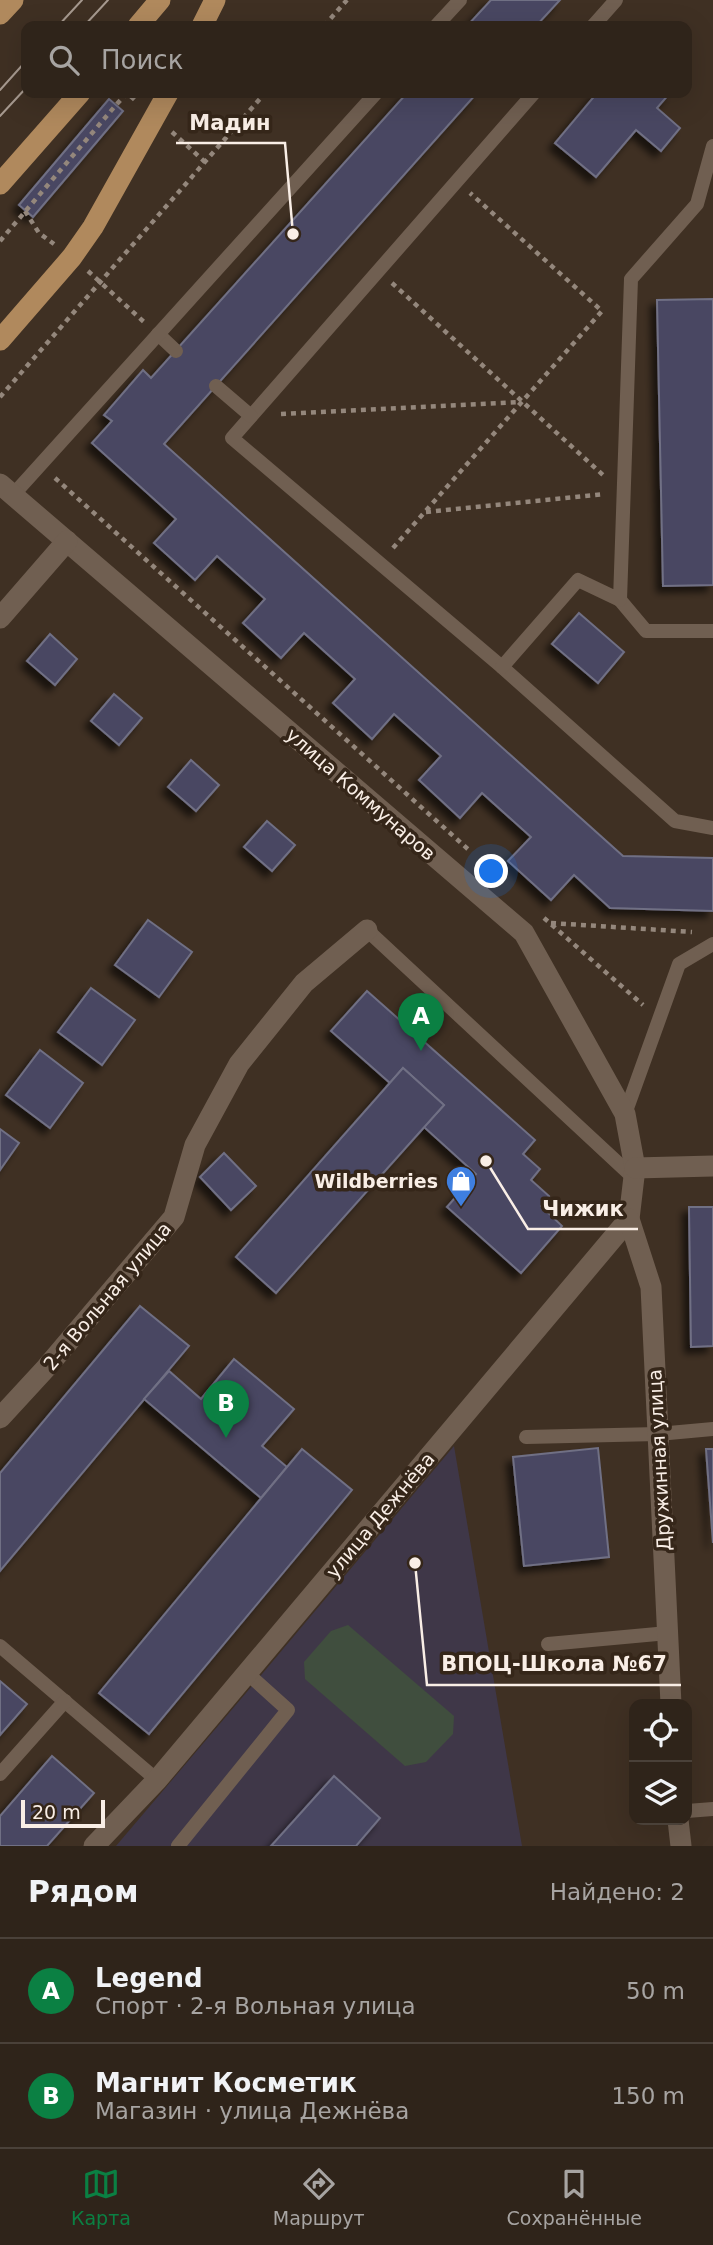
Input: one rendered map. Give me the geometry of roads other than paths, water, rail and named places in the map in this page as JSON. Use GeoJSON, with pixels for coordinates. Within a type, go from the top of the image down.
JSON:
{"type":"FeatureCollection","features":[{"type":"Feature","properties":{"kind":"main road"},"geometry":{"type":"LineString","coordinates":[[0,15],[13,0]]}},
{"type":"Feature","properties":{"kind":"main road"},"geometry":{"type":"LineString","coordinates":[[142,21],[160,0]]}},
{"type":"Feature","properties":{"kind":"main road"},"geometry":{"type":"LineString","coordinates":[[204,21],[215,0]]}},
{"type":"Feature","properties":{"kind":"main road"},"geometry":{"type":"LineString","coordinates":[[0,184],[76,98]]}},
{"type":"Feature","properties":{"kind":"main road"},"geometry":{"type":"LineString","coordinates":[[0,340],[72,257],[93,227],[165,98]]}},
{"type":"Feature","properties":{"kind":"street","name":"улица Коммунаров"},"geometry":{"type":"LineString","coordinates":[[6,490],[524,933],[625,1114],[634,1173]]}},
{"type":"Feature","properties":{"kind":"street"},"geometry":{"type":"LineString","coordinates":[[0,618],[67,541]]}},
{"type":"Feature","properties":{"kind":"street","name":"2-я Вольная улица"},"geometry":{"type":"LineString","coordinates":[[0,1418],[174,1217],[195,1145],[239,1064],[304,983],[367,930]]}},
{"type":"Feature","properties":{"kind":"street"},"geometry":{"type":"LineString","coordinates":[[629,1219],[634,1173],[713,1166]]}},
{"type":"Feature","properties":{"kind":"street","name":"Дружинная улица"},"geometry":{"type":"LineString","coordinates":[[629,1219],[651,1287],[671,1699]]}},
{"type":"Feature","properties":{"kind":"street","name":"улица Дежнёва"},"geometry":{"type":"LineString","coordinates":[[94,1846],[157,1780],[629,1219]]}},
{"type":"Feature","properties":{"kind":"street"},"geometry":{"type":"LineString","coordinates":[[679,1825],[681,1846]]}},
{"type":"Feature","properties":{"kind":"lane"},"geometry":{"type":"LineString","coordinates":[[441,21],[460,0]]}},
{"type":"Feature","properties":{"kind":"lane"},"geometry":{"type":"LineString","coordinates":[[597,21],[616,0]]}},
{"type":"Feature","properties":{"kind":"lane"},"geometry":{"type":"LineString","coordinates":[[6,490],[40,465],[371,98]]}},
{"type":"Feature","properties":{"kind":"lane"},"geometry":{"type":"LineString","coordinates":[[530,98],[232,438],[502,667],[675,821],[713,828]]}},
{"type":"Feature","properties":{"kind":"lane"},"geometry":{"type":"LineString","coordinates":[[620,600],[631,279],[697,204],[713,146]]}},
{"type":"Feature","properties":{"kind":"lane"},"geometry":{"type":"LineString","coordinates":[[158,334],[176,351]]}},
{"type":"Feature","properties":{"kind":"lane"},"geometry":{"type":"LineString","coordinates":[[216,386],[251,416]]}},
{"type":"Feature","properties":{"kind":"lane"},"geometry":{"type":"LineString","coordinates":[[502,667],[578,580],[620,600],[646,631],[713,631]]}},
{"type":"Feature","properties":{"kind":"lane"},"geometry":{"type":"LineString","coordinates":[[367,930],[634,1173]]}},
{"type":"Feature","properties":{"kind":"lane"},"geometry":{"type":"LineString","coordinates":[[625,1114],[679,964],[713,944]]}},
{"type":"Feature","properties":{"kind":"lane"},"geometry":{"type":"LineString","coordinates":[[526,1437],[658,1434],[713,1429]]}},
{"type":"Feature","properties":{"kind":"lane"},"geometry":{"type":"LineString","coordinates":[[548,1644],[668,1633]]}},
{"type":"Feature","properties":{"kind":"lane"},"geometry":{"type":"LineString","coordinates":[[0,1646],[157,1780]]}},
{"type":"Feature","properties":{"kind":"lane"},"geometry":{"type":"LineString","coordinates":[[178,1846],[288,1710],[247,1673]]}},
{"type":"Feature","properties":{"kind":"lane"},"geometry":{"type":"LineString","coordinates":[[0,1774],[65,1701]]}},
{"type":"Feature","properties":{"kind":"lane"},"geometry":{"type":"LineString","coordinates":[[692,1811],[713,1809]]}},
{"type":"Feature","properties":{"kind":"tram line"},"geometry":{"type":"LineString","coordinates":[[63,21],[82,0]]}},
{"type":"Feature","properties":{"kind":"tram line"},"geometry":{"type":"LineString","coordinates":[[89,21],[108,0]]}},
{"type":"Feature","properties":{"kind":"tram line"},"geometry":{"type":"LineString","coordinates":[[0,90],[21,67]]}},
{"type":"Feature","properties":{"kind":"tram line"},"geometry":{"type":"LineString","coordinates":[[0,116],[21,93]]}},
{"type":"Feature","properties":{"kind":"place","name":"Мадин"},"geometry":{"type":"Point","coordinates":[293,234]}},
{"type":"Feature","properties":{"kind":"place","name":"Legend"},"geometry":{"type":"Point","coordinates":[421,1051]}},
{"type":"Feature","properties":{"kind":"place","name":"Чижик"},"geometry":{"type":"Point","coordinates":[486,1161]}},
{"type":"Feature","properties":{"kind":"place","name":"Wildberries"},"geometry":{"type":"Point","coordinates":[461,1208]}},
{"type":"Feature","properties":{"kind":"place","name":"Магнит Косметик"},"geometry":{"type":"Point","coordinates":[226,1438]}},
{"type":"Feature","properties":{"kind":"place","name":"ВПОЦ-Школа №67"},"geometry":{"type":"Point","coordinates":[415,1563]}}]}
